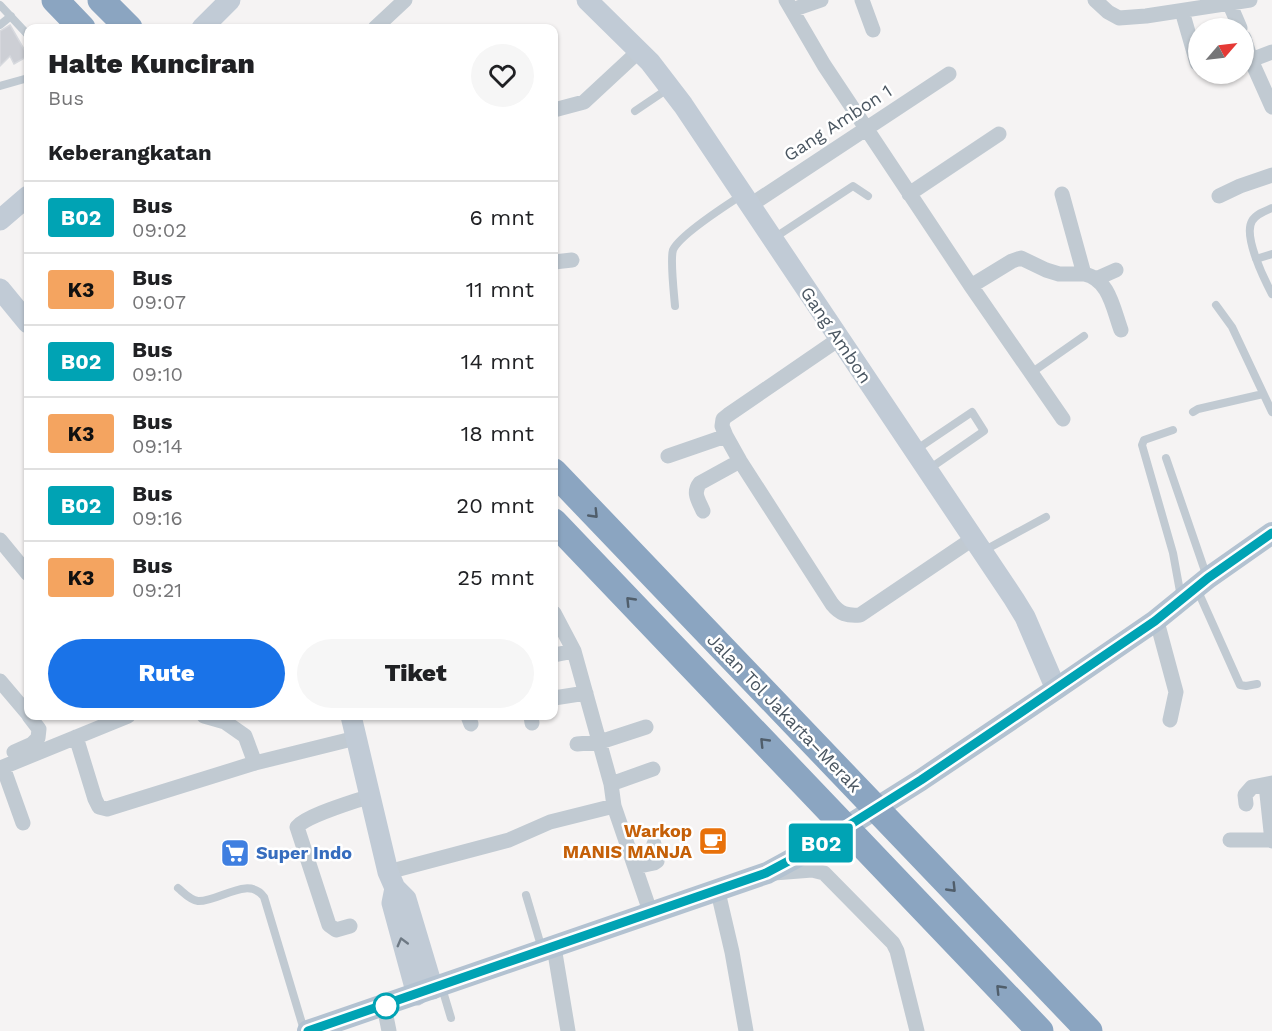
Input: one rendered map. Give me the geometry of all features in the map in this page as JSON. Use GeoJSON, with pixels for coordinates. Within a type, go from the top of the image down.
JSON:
{"type":"FeatureCollection","features":[{"type":"Feature","properties":{"kind":"highway"},"geometry":{"type":"LineString","coordinates":[[55,0],[78,24]]}},
{"type":"Feature","properties":{"kind":"highway"},"geometry":{"type":"LineString","coordinates":[[101,0],[125,24]]}},
{"type":"Feature","properties":{"kind":"highway","name":"Jalan Tol Jakarta–Merak"},"geometry":{"type":"LineString","coordinates":[[558,476],[1089,1031]]}},
{"type":"Feature","properties":{"kind":"highway","name":"Jalan Tol Jakarta–Merak"},"geometry":{"type":"LineString","coordinates":[[558,526],[1040,1031]]}},
{"type":"Feature","properties":{"kind":"main road"},"geometry":{"type":"LineString","coordinates":[[306,1031],[766,873],[813,848],[921,780],[1155,621],[1272,533]]}},
{"type":"Feature","properties":{"kind":"street"},"geometry":{"type":"LineString","coordinates":[[206,24],[230,0]]}},
{"type":"Feature","properties":{"kind":"street"},"geometry":{"type":"LineString","coordinates":[[379,24],[405,0]]}},
{"type":"Feature","properties":{"kind":"street","name":"Gang Ambon"},"geometry":{"type":"LineString","coordinates":[[587,0],[639,51],[670,87],[979,544],[1025,617],[1056,689]]}},
{"type":"Feature","properties":{"kind":"street"},"geometry":{"type":"LineString","coordinates":[[821,0],[789,5],[818,56],[909,194],[1063,419]]}},
{"type":"Feature","properties":{"kind":"street"},"geometry":{"type":"LineString","coordinates":[[862,0],[873,30]]}},
{"type":"Feature","properties":{"kind":"street"},"geometry":{"type":"LineString","coordinates":[[1095,0],[1119,18],[1250,0]]}},
{"type":"Feature","properties":{"kind":"street"},"geometry":{"type":"LineString","coordinates":[[1229,2],[1237,18]]}},
{"type":"Feature","properties":{"kind":"street"},"geometry":{"type":"LineString","coordinates":[[1182,11],[1188,32]]}},
{"type":"Feature","properties":{"kind":"street"},"geometry":{"type":"LineString","coordinates":[[558,109],[584,102],[639,51]]}},
{"type":"Feature","properties":{"kind":"street"},"geometry":{"type":"LineString","coordinates":[[1254,59],[1272,52]]}},
{"type":"Feature","properties":{"kind":"street"},"geometry":{"type":"LineString","coordinates":[[1254,67],[1272,107]]}},
{"type":"Feature","properties":{"kind":"street","name":"Gang Ambon 1"},"geometry":{"type":"LineString","coordinates":[[746,200],[866,128],[949,74]]}},
{"type":"Feature","properties":{"kind":"street"},"geometry":{"type":"LineString","coordinates":[[909,194],[999,134]]}},
{"type":"Feature","properties":{"kind":"street"},"geometry":{"type":"LineString","coordinates":[[1219,196],[1272,175]]}},
{"type":"Feature","properties":{"kind":"street"},"geometry":{"type":"LineString","coordinates":[[1062,194],[1091,276],[1105,287],[1121,330]]}},
{"type":"Feature","properties":{"kind":"street"},"geometry":{"type":"LineString","coordinates":[[0,220],[24,199]]}},
{"type":"Feature","properties":{"kind":"street"},"geometry":{"type":"LineString","coordinates":[[970,286],[1021,258],[1059,274],[1091,276],[1116,270]]}},
{"type":"Feature","properties":{"kind":"street"},"geometry":{"type":"LineString","coordinates":[[558,262],[572,260]]}},
{"type":"Feature","properties":{"kind":"street"},"geometry":{"type":"LineString","coordinates":[[0,289],[24,318]]}},
{"type":"Feature","properties":{"kind":"street"},"geometry":{"type":"LineString","coordinates":[[839,339],[728,415],[723,419],[722,426],[740,461],[832,604],[839,613],[850,616],[860,615],[979,544]]}},
{"type":"Feature","properties":{"kind":"street"},"geometry":{"type":"LineString","coordinates":[[668,456],[726,436]]}},
{"type":"Feature","properties":{"kind":"street"},"geometry":{"type":"LineString","coordinates":[[703,511],[696,488],[700,483],[740,461]]}},
{"type":"Feature","properties":{"kind":"street"},"geometry":{"type":"LineString","coordinates":[[0,540],[24,569]]}},
{"type":"Feature","properties":{"kind":"street"},"geometry":{"type":"LineString","coordinates":[[558,621],[574,651],[611,784],[614,806],[651,914]]}},
{"type":"Feature","properties":{"kind":"street"},"geometry":{"type":"LineString","coordinates":[[1155,621],[1176,692],[1170,720]]}},
{"type":"Feature","properties":{"kind":"street"},"geometry":{"type":"LineString","coordinates":[[558,654],[574,651]]}},
{"type":"Feature","properties":{"kind":"street"},"geometry":{"type":"LineString","coordinates":[[0,681],[24,709]]}},
{"type":"Feature","properties":{"kind":"street"},"geometry":{"type":"LineString","coordinates":[[558,697],[586,693]]}},
{"type":"Feature","properties":{"kind":"street"},"geometry":{"type":"LineString","coordinates":[[0,758],[32,744],[38,738],[39,729],[33,720]]}},
{"type":"Feature","properties":{"kind":"street"},"geometry":{"type":"LineString","coordinates":[[23,823],[3,767],[118,720]]}},
{"type":"Feature","properties":{"kind":"street"},"geometry":{"type":"LineString","coordinates":[[218,720],[225,722],[245,736],[255,763]]}},
{"type":"Feature","properties":{"kind":"street"},"geometry":{"type":"LineString","coordinates":[[352,720],[392,880],[392,903],[430,990]]}},
{"type":"Feature","properties":{"kind":"street"},"geometry":{"type":"LineString","coordinates":[[576,744],[600,742],[646,727]]}},
{"type":"Feature","properties":{"kind":"street"},"geometry":{"type":"LineString","coordinates":[[76,737],[95,799],[99,807],[107,809],[255,763],[356,738]]}},
{"type":"Feature","properties":{"kind":"street"},"geometry":{"type":"LineString","coordinates":[[611,784],[653,769]]}},
{"type":"Feature","properties":{"kind":"street"},"geometry":{"type":"LineString","coordinates":[[1230,840],[1272,840],[1269,784],[1252,787],[1245,795],[1246,804]]}},
{"type":"Feature","properties":{"kind":"street"},"geometry":{"type":"LineString","coordinates":[[350,926],[336,930],[329,926],[297,827],[300,823],[370,796]]}},
{"type":"Feature","properties":{"kind":"street"},"geometry":{"type":"LineString","coordinates":[[392,880],[509,840],[550,822],[614,806]]}},
{"type":"Feature","properties":{"kind":"street"},"geometry":{"type":"LineString","coordinates":[[635,867],[657,861],[654,844]]}},
{"type":"Feature","properties":{"kind":"street"},"geometry":{"type":"LineString","coordinates":[[766,873],[812,870],[824,873],[893,943],[917,1031]]}},
{"type":"Feature","properties":{"kind":"street"},"geometry":{"type":"LineString","coordinates":[[718,891],[746,1031]]}},
{"type":"Feature","properties":{"kind":"street"},"geometry":{"type":"LineString","coordinates":[[548,949],[568,1031]]}},
{"type":"Feature","properties":{"kind":"street"},"geometry":{"type":"LineString","coordinates":[[384,1006],[389,1031]]}},
{"type":"Feature","properties":{"kind":"lane"},"geometry":{"type":"LineString","coordinates":[[0,4],[24,31]]}},
{"type":"Feature","properties":{"kind":"lane"},"geometry":{"type":"LineString","coordinates":[[0,25],[11,16]]}},
{"type":"Feature","properties":{"kind":"lane"},"geometry":{"type":"LineString","coordinates":[[0,86],[24,79]]}},
{"type":"Feature","properties":{"kind":"lane"},"geometry":{"type":"LineString","coordinates":[[635,111],[670,87]]}},
{"type":"Feature","properties":{"kind":"lane"},"geometry":{"type":"LineString","coordinates":[[772,239],[853,186],[868,196]]}},
{"type":"Feature","properties":{"kind":"lane"},"geometry":{"type":"LineString","coordinates":[[675,306],[672,251],[678,242],[690,232],[746,200]]}},
{"type":"Feature","properties":{"kind":"lane"},"geometry":{"type":"LineString","coordinates":[[1272,208],[1257,214],[1249,229],[1256,259],[1272,292]]}},
{"type":"Feature","properties":{"kind":"lane"},"geometry":{"type":"LineString","coordinates":[[1256,259],[1272,254]]}},
{"type":"Feature","properties":{"kind":"lane"},"geometry":{"type":"LineString","coordinates":[[1216,305],[1232,327],[1272,412]]}},
{"type":"Feature","properties":{"kind":"lane"},"geometry":{"type":"LineString","coordinates":[[1031,373],[1084,336]]}},
{"type":"Feature","properties":{"kind":"lane"},"geometry":{"type":"LineString","coordinates":[[1193,412],[1263,394]]}},
{"type":"Feature","properties":{"kind":"lane"},"geometry":{"type":"LineString","coordinates":[[915,450],[972,412],[984,431],[928,470]]}},
{"type":"Feature","properties":{"kind":"lane"},"geometry":{"type":"LineString","coordinates":[[1173,430],[1144,440],[1142,445],[1173,553],[1195,589],[1240,685],[1257,684]]}},
{"type":"Feature","properties":{"kind":"lane"},"geometry":{"type":"LineString","coordinates":[[1166,458],[1195,589]]}},
{"type":"Feature","properties":{"kind":"lane"},"geometry":{"type":"LineString","coordinates":[[979,544],[1046,517]]}},
{"type":"Feature","properties":{"kind":"lane"},"geometry":{"type":"LineString","coordinates":[[178,888],[198,901],[250,887],[259,890],[264,897],[306,1031]]}},
{"type":"Feature","properties":{"kind":"lane"},"geometry":{"type":"LineString","coordinates":[[526,895],[548,949]]}},
{"type":"Feature","properties":{"kind":"lane"},"geometry":{"type":"LineString","coordinates":[[430,990],[451,1018]]}},
{"type":"Feature","properties":{"kind":"building"},"geometry":{"type":"Polygon","coordinates":[[[10,25],[24,49],[24,58],[14,64],[10,56],[0,66],[0,31],[10,25]]]}},
{"type":"Feature","properties":{"kind":"bus line","name":"B02"},"geometry":{"type":"LineString","coordinates":[[308,1031],[766,873],[813,848],[921,780],[1155,621],[1208,578],[1272,533]]}},
{"type":"Feature","properties":{"kind":"place","name":"Warkop MANIS MANJA"},"geometry":{"type":"Point","coordinates":[713,841]}},
{"type":"Feature","properties":{"kind":"place","name":"Super Indo"},"geometry":{"type":"Point","coordinates":[235,853]}}]}
